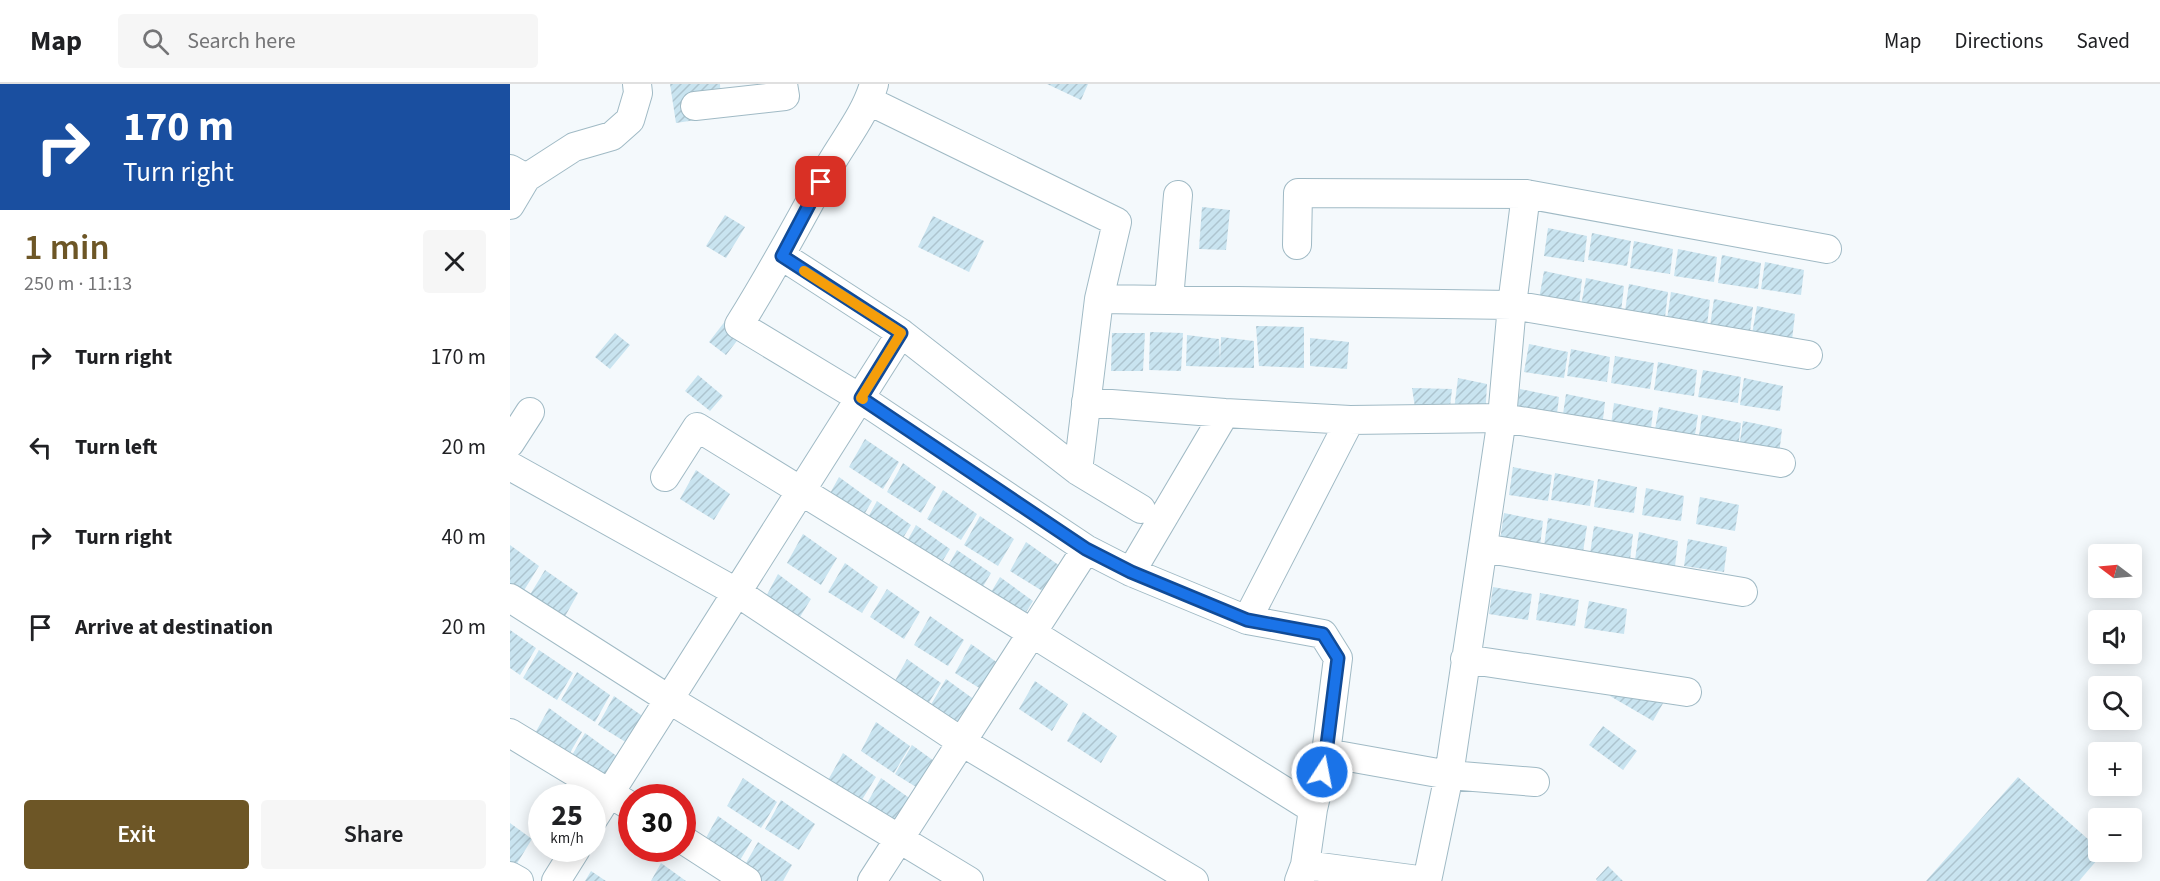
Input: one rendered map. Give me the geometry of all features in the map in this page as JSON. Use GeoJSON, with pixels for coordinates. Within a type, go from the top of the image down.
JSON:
{"type":"FeatureCollection","features":[{"type":"Feature","properties":{"kind":"street"},"geometry":{"type":"LineString","coordinates":[[510,205],[518,174],[574,147],[612,136],[630,120],[638,93],[637,84]]}},
{"type":"Feature","properties":{"kind":"street"},"geometry":{"type":"LineString","coordinates":[[695,106],[785,96],[783,84]]}},
{"type":"Feature","properties":{"kind":"street"},"geometry":{"type":"LineString","coordinates":[[1078,471],[1099,299],[1117,222],[871,92],[782,256],[739,325],[861,398],[1086,549],[1131,572],[1247,620],[1323,634],[1338,658],[1326,753],[1302,873],[1426,881],[1449,775],[1502,418],[1512,305],[1526,194]]}},
{"type":"Feature","properties":{"kind":"street"},"geometry":{"type":"LineString","coordinates":[[1297,245],[1298,193],[1526,194],[1827,249]]}},
{"type":"Feature","properties":{"kind":"street"},"geometry":{"type":"LineString","coordinates":[[1169,299],[1178,195]]}},
{"type":"Feature","properties":{"kind":"street"},"geometry":{"type":"LineString","coordinates":[[782,256],[901,333],[1078,471],[1142,509]]}},
{"type":"Feature","properties":{"kind":"street"},"geometry":{"type":"LineString","coordinates":[[1099,299],[1512,305],[1808,355]]}},
{"type":"Feature","properties":{"kind":"street"},"geometry":{"type":"LineString","coordinates":[[629,784],[670,700],[901,333]]}},
{"type":"Feature","properties":{"kind":"street"},"geometry":{"type":"LineString","coordinates":[[1086,402],[1350,420],[1502,418],[1780,463]]}},
{"type":"Feature","properties":{"kind":"street"},"geometry":{"type":"LineString","coordinates":[[510,442],[530,412]]}},
{"type":"Feature","properties":{"kind":"street"},"geometry":{"type":"LineString","coordinates":[[1131,572],[1226,413]]}},
{"type":"Feature","properties":{"kind":"street"},"geometry":{"type":"LineString","coordinates":[[1247,620],[1350,420]]}},
{"type":"Feature","properties":{"kind":"street"},"geometry":{"type":"LineString","coordinates":[[665,477],[697,427],[1313,809]]}},
{"type":"Feature","properties":{"kind":"street"},"geometry":{"type":"LineString","coordinates":[[510,466],[738,593],[962,742],[1194,881]]}},
{"type":"Feature","properties":{"kind":"street"},"geometry":{"type":"LineString","coordinates":[[1483,548],[1743,592]]}},
{"type":"Feature","properties":{"kind":"street"},"geometry":{"type":"LineString","coordinates":[[872,881],[1086,549]]}},
{"type":"Feature","properties":{"kind":"street"},"geometry":{"type":"LineString","coordinates":[[510,598],[670,700],[969,881]]}},
{"type":"Feature","properties":{"kind":"street"},"geometry":{"type":"LineString","coordinates":[[1465,659],[1687,692]]}},
{"type":"Feature","properties":{"kind":"street"},"geometry":{"type":"LineString","coordinates":[[510,733],[618,798]]}},
{"type":"Feature","properties":{"kind":"street"},"geometry":{"type":"LineString","coordinates":[[1326,753],[1449,775],[1536,782]]}},
{"type":"Feature","properties":{"kind":"street"},"geometry":{"type":"LineString","coordinates":[[606,811],[618,802]]}},
{"type":"Feature","properties":{"kind":"street"},"geometry":{"type":"LineString","coordinates":[[696,848],[747,881]]}},
{"type":"Feature","properties":{"kind":"street"},"geometry":{"type":"LineString","coordinates":[[556,881],[568,862]]}},
{"type":"Feature","properties":{"kind":"street"},"geometry":{"type":"LineString","coordinates":[[510,876],[519,881]]}},
{"type":"Feature","properties":{"kind":"building"},"geometry":{"type":"Polygon","coordinates":[[[670,84],[720,84],[722,116],[676,123],[670,84]]]}},
{"type":"Feature","properties":{"kind":"building"},"geometry":{"type":"Polygon","coordinates":[[[1047,84],[1088,84],[1081,100],[1047,84]]]}},
{"type":"Feature","properties":{"kind":"building"},"geometry":{"type":"Polygon","coordinates":[[[1202,207],[1230,210],[1226,250],[1199,249],[1202,207]]]}},
{"type":"Feature","properties":{"kind":"building"},"geometry":{"type":"Polygon","coordinates":[[[725,215],[745,227],[726,258],[706,246],[725,215]]]}},
{"type":"Feature","properties":{"kind":"building"},"geometry":{"type":"Polygon","coordinates":[[[933,216],[984,241],[969,272],[918,247],[933,216]]]}},
{"type":"Feature","properties":{"kind":"building"},"geometry":{"type":"Polygon","coordinates":[[[1548,228],[1587,236],[1584,262],[1544,256],[1548,228]]]}},
{"type":"Feature","properties":{"kind":"building"},"geometry":{"type":"Polygon","coordinates":[[[1592,233],[1631,241],[1627,266],[1588,260],[1592,233]]]}},
{"type":"Feature","properties":{"kind":"building"},"geometry":{"type":"Polygon","coordinates":[[[1634,241],[1673,249],[1670,274],[1630,268],[1634,241]]]}},
{"type":"Feature","properties":{"kind":"building"},"geometry":{"type":"Polygon","coordinates":[[[1678,249],[1717,257],[1714,282],[1674,276],[1678,249]]]}},
{"type":"Feature","properties":{"kind":"building"},"geometry":{"type":"Polygon","coordinates":[[[1722,255],[1761,263],[1758,289],[1718,283],[1722,255]]]}},
{"type":"Feature","properties":{"kind":"building"},"geometry":{"type":"Polygon","coordinates":[[[1765,262],[1804,270],[1801,295],[1761,289],[1765,262]]]}},
{"type":"Feature","properties":{"kind":"building"},"geometry":{"type":"Polygon","coordinates":[[[1544,271],[1582,279],[1579,305],[1539,299],[1544,271]]]}},
{"type":"Feature","properties":{"kind":"building"},"geometry":{"type":"Polygon","coordinates":[[[1586,278],[1624,286],[1621,312],[1581,306],[1586,278]]]}},
{"type":"Feature","properties":{"kind":"building"},"geometry":{"type":"Polygon","coordinates":[[[1629,284],[1668,292],[1665,317],[1625,311],[1629,284]]]}},
{"type":"Feature","properties":{"kind":"building"},"geometry":{"type":"Polygon","coordinates":[[[1671,292],[1710,300],[1707,326],[1667,319],[1671,292]]]}},
{"type":"Feature","properties":{"kind":"building"},"geometry":{"type":"Polygon","coordinates":[[[1714,299],[1753,307],[1750,332],[1710,326],[1714,299]]]}},
{"type":"Feature","properties":{"kind":"building"},"geometry":{"type":"Polygon","coordinates":[[[1757,306],[1795,314],[1792,340],[1752,334],[1757,306]]]}},
{"type":"Feature","properties":{"kind":"building"},"geometry":{"type":"Polygon","coordinates":[[[726,320],[743,333],[726,355],[709,342],[726,320]]]}},
{"type":"Feature","properties":{"kind":"building"},"geometry":{"type":"Polygon","coordinates":[[[1256,326],[1304,327],[1304,368],[1259,366],[1256,326]]]}},
{"type":"Feature","properties":{"kind":"building"},"geometry":{"type":"Polygon","coordinates":[[[1150,332],[1183,333],[1181,371],[1149,370],[1150,332]]]}},
{"type":"Feature","properties":{"kind":"building"},"geometry":{"type":"Polygon","coordinates":[[[615,333],[630,345],[610,369],[595,357],[615,333]]]}},
{"type":"Feature","properties":{"kind":"building"},"geometry":{"type":"Polygon","coordinates":[[[1112,333],[1145,333],[1143,371],[1111,371],[1112,333]]]}},
{"type":"Feature","properties":{"kind":"building"},"geometry":{"type":"Polygon","coordinates":[[[1187,335],[1219,339],[1220,361],[1221,337],[1254,341],[1254,368],[1186,366],[1187,335]]]}},
{"type":"Feature","properties":{"kind":"building"},"geometry":{"type":"Polygon","coordinates":[[[1310,338],[1349,342],[1347,369],[1310,366],[1310,338]]]}},
{"type":"Feature","properties":{"kind":"building"},"geometry":{"type":"Polygon","coordinates":[[[1529,344],[1568,352],[1564,378],[1524,372],[1529,344]]]}},
{"type":"Feature","properties":{"kind":"building"},"geometry":{"type":"Polygon","coordinates":[[[1571,349],[1610,357],[1607,382],[1567,376],[1571,349]]]}},
{"type":"Feature","properties":{"kind":"building"},"geometry":{"type":"Polygon","coordinates":[[[1615,356],[1654,363],[1650,389],[1611,383],[1615,356]]]}},
{"type":"Feature","properties":{"kind":"building"},"geometry":{"type":"Polygon","coordinates":[[[1658,362],[1697,370],[1694,396],[1654,390],[1658,362]]]}},
{"type":"Feature","properties":{"kind":"building"},"geometry":{"type":"Polygon","coordinates":[[[1703,370],[1741,377],[1738,403],[1698,397],[1703,370]]]}},
{"type":"Feature","properties":{"kind":"building"},"geometry":{"type":"Polygon","coordinates":[[[698,375],[723,396],[710,411],[685,391],[698,375]]]}},
{"type":"Feature","properties":{"kind":"building"},"geometry":{"type":"Polygon","coordinates":[[[1458,378],[1487,384],[1485,419],[1453,418],[1458,378]]]}},
{"type":"Feature","properties":{"kind":"building"},"geometry":{"type":"Polygon","coordinates":[[[1744,378],[1783,386],[1780,411],[1740,405],[1744,378]]]}},
{"type":"Feature","properties":{"kind":"building"},"geometry":{"type":"Polygon","coordinates":[[[1412,388],[1452,389],[1449,416],[1416,414],[1412,388]]]}},
{"type":"Feature","properties":{"kind":"building"},"geometry":{"type":"Polygon","coordinates":[[[1520,389],[1559,397],[1556,422],[1516,416],[1520,389]]]}},
{"type":"Feature","properties":{"kind":"building"},"geometry":{"type":"Polygon","coordinates":[[[1566,394],[1605,402],[1602,428],[1562,421],[1566,394]]]}},
{"type":"Feature","properties":{"kind":"building"},"geometry":{"type":"Polygon","coordinates":[[[1614,403],[1653,411],[1650,437],[1610,431],[1614,403]]]}},
{"type":"Feature","properties":{"kind":"building"},"geometry":{"type":"Polygon","coordinates":[[[1659,407],[1698,415],[1694,441],[1654,435],[1659,407]]]}},
{"type":"Feature","properties":{"kind":"building"},"geometry":{"type":"Polygon","coordinates":[[[1702,415],[1741,423],[1738,448],[1698,442],[1702,415]]]}},
{"type":"Feature","properties":{"kind":"building"},"geometry":{"type":"Polygon","coordinates":[[[1743,421],[1782,429],[1779,455],[1739,448],[1743,421]]]}},
{"type":"Feature","properties":{"kind":"building"},"geometry":{"type":"Polygon","coordinates":[[[865,439],[899,462],[883,489],[849,467],[865,439]]]}},
{"type":"Feature","properties":{"kind":"building"},"geometry":{"type":"Polygon","coordinates":[[[903,463],[936,487],[921,513],[887,492],[903,463]]]}},
{"type":"Feature","properties":{"kind":"building"},"geometry":{"type":"Polygon","coordinates":[[[1513,467],[1552,475],[1548,501],[1509,495],[1513,467]]]}},
{"type":"Feature","properties":{"kind":"building"},"geometry":{"type":"Polygon","coordinates":[[[696,470],[730,494],[714,520],[680,499],[696,470]]]}},
{"type":"Feature","properties":{"kind":"building"},"geometry":{"type":"Polygon","coordinates":[[[1555,473],[1594,481],[1590,506],[1551,500],[1555,473]]]}},
{"type":"Feature","properties":{"kind":"building"},"geometry":{"type":"Polygon","coordinates":[[[839,477],[872,501],[857,527],[823,506],[839,477]]]}},
{"type":"Feature","properties":{"kind":"building"},"geometry":{"type":"Polygon","coordinates":[[[1598,479],[1637,487],[1634,513],[1594,507],[1598,479]]]}},
{"type":"Feature","properties":{"kind":"building"},"geometry":{"type":"Polygon","coordinates":[[[1646,488],[1684,496],[1681,521],[1642,515],[1646,488]]]}},
{"type":"Feature","properties":{"kind":"building"},"geometry":{"type":"Polygon","coordinates":[[[943,490],[977,514],[961,540],[927,519],[943,490]]]}},
{"type":"Feature","properties":{"kind":"building"},"geometry":{"type":"Polygon","coordinates":[[[1700,497],[1739,505],[1735,531],[1696,524],[1700,497]]]}},
{"type":"Feature","properties":{"kind":"building"},"geometry":{"type":"Polygon","coordinates":[[[877,501],[911,525],[895,551],[861,530],[877,501]]]}},
{"type":"Feature","properties":{"kind":"building"},"geometry":{"type":"Polygon","coordinates":[[[1504,513],[1543,521],[1540,546],[1500,540],[1504,513]]]}},
{"type":"Feature","properties":{"kind":"building"},"geometry":{"type":"Polygon","coordinates":[[[980,516],[1014,539],[998,566],[964,545],[980,516]]]}},
{"type":"Feature","properties":{"kind":"building"},"geometry":{"type":"Polygon","coordinates":[[[1548,518],[1587,526],[1583,552],[1544,546],[1548,518]]]}},
{"type":"Feature","properties":{"kind":"building"},"geometry":{"type":"Polygon","coordinates":[[[916,525],[950,549],[934,575],[900,554],[916,525]]]}},
{"type":"Feature","properties":{"kind":"building"},"geometry":{"type":"Polygon","coordinates":[[[1594,526],[1633,534],[1630,560],[1590,554],[1594,526]]]}},
{"type":"Feature","properties":{"kind":"building"},"geometry":{"type":"Polygon","coordinates":[[[1639,532],[1678,541],[1675,566],[1635,560],[1639,532]]]}},
{"type":"Feature","properties":{"kind":"building"},"geometry":{"type":"Polygon","coordinates":[[[803,534],[837,558],[821,585],[787,563],[803,534]]]}},
{"type":"Feature","properties":{"kind":"building"},"geometry":{"type":"Polygon","coordinates":[[[1688,539],[1727,547],[1724,572],[1684,566],[1688,539]]]}},
{"type":"Feature","properties":{"kind":"building"},"geometry":{"type":"Polygon","coordinates":[[[1026,542],[1060,566],[1044,592],[1010,571],[1026,542]]]}},
{"type":"Feature","properties":{"kind":"building"},"geometry":{"type":"Polygon","coordinates":[[[510,545],[539,566],[523,592],[510,584],[510,545]]]}},
{"type":"Feature","properties":{"kind":"building"},"geometry":{"type":"Polygon","coordinates":[[[957,550],[991,573],[975,600],[941,579],[957,550]]]}},
{"type":"Feature","properties":{"kind":"building"},"geometry":{"type":"Polygon","coordinates":[[[845,563],[878,587],[862,613],[828,592],[845,563]]]}},
{"type":"Feature","properties":{"kind":"building"},"geometry":{"type":"Polygon","coordinates":[[[545,570],[578,593],[563,620],[528,598],[545,570]]]}},
{"type":"Feature","properties":{"kind":"building"},"geometry":{"type":"Polygon","coordinates":[[[778,574],[811,599],[795,625],[762,604],[778,574]]]}},
{"type":"Feature","properties":{"kind":"building"},"geometry":{"type":"Polygon","coordinates":[[[1000,577],[1033,601],[1017,627],[983,606],[1000,577]]]}},
{"type":"Feature","properties":{"kind":"building"},"geometry":{"type":"Polygon","coordinates":[[[1493,587],[1532,594],[1528,620],[1489,614],[1493,587]]]}},
{"type":"Feature","properties":{"kind":"building"},"geometry":{"type":"Polygon","coordinates":[[[887,589],[920,612],[904,639],[870,617],[887,589]]]}},
{"type":"Feature","properties":{"kind":"building"},"geometry":{"type":"Polygon","coordinates":[[[1540,593],[1579,600],[1575,626],[1536,620],[1540,593]]]}},
{"type":"Feature","properties":{"kind":"building"},"geometry":{"type":"Polygon","coordinates":[[[1589,601],[1627,609],[1624,634],[1584,628],[1589,601]]]}},
{"type":"Feature","properties":{"kind":"building"},"geometry":{"type":"Polygon","coordinates":[[[930,616],[964,640],[948,666],[914,645],[930,616]]]}},
{"type":"Feature","properties":{"kind":"building"},"geometry":{"type":"Polygon","coordinates":[[[510,630],[536,648],[520,675],[510,668],[510,630]]]}},
{"type":"Feature","properties":{"kind":"building"},"geometry":{"type":"Polygon","coordinates":[[[971,644],[1005,668],[989,694],[955,673],[971,644]]]}},
{"type":"Feature","properties":{"kind":"building"},"geometry":{"type":"Polygon","coordinates":[[[539,650],[573,673],[557,700],[523,678],[539,650]]]}},
{"type":"Feature","properties":{"kind":"building"},"geometry":{"type":"Polygon","coordinates":[[[907,659],[941,683],[925,709],[891,688],[907,659]]]}},
{"type":"Feature","properties":{"kind":"building"},"geometry":{"type":"Polygon","coordinates":[[[577,672],[610,695],[595,722],[561,700],[577,672]]]}},
{"type":"Feature","properties":{"kind":"building"},"geometry":{"type":"Polygon","coordinates":[[[1623,674],[1666,698],[1653,721],[1610,696],[1623,674]]]}},
{"type":"Feature","properties":{"kind":"building"},"geometry":{"type":"Polygon","coordinates":[[[946,679],[979,703],[963,730],[929,708],[946,679]]]}},
{"type":"Feature","properties":{"kind":"building"},"geometry":{"type":"Polygon","coordinates":[[[1035,681],[1068,704],[1052,731],[1019,709],[1035,681]]]}},
{"type":"Feature","properties":{"kind":"building"},"geometry":{"type":"Polygon","coordinates":[[[614,696],[648,720],[632,746],[598,725],[614,696]]]}},
{"type":"Feature","properties":{"kind":"building"},"geometry":{"type":"Polygon","coordinates":[[[549,708],[582,732],[567,758],[533,737],[549,708]]]}},
{"type":"Feature","properties":{"kind":"building"},"geometry":{"type":"Polygon","coordinates":[[[1083,712],[1117,736],[1101,763],[1067,741],[1083,712]]]}},
{"type":"Feature","properties":{"kind":"building"},"geometry":{"type":"Polygon","coordinates":[[[876,722],[910,746],[894,773],[861,751],[876,722]]]}},
{"type":"Feature","properties":{"kind":"building"},"geometry":{"type":"Polygon","coordinates":[[[1603,726],[1637,751],[1623,770],[1589,745],[1603,726]]]}},
{"type":"Feature","properties":{"kind":"building"},"geometry":{"type":"Polygon","coordinates":[[[585,733],[618,757],[602,783],[568,762],[585,733]]]}},
{"type":"Feature","properties":{"kind":"building"},"geometry":{"type":"Polygon","coordinates":[[[912,745],[945,769],[929,795],[895,774],[912,745]]]}},
{"type":"Feature","properties":{"kind":"building"},"geometry":{"type":"Polygon","coordinates":[[[843,753],[876,777],[860,803],[827,782],[843,753]]]}},
{"type":"Feature","properties":{"kind":"building"},"geometry":{"type":"Polygon","coordinates":[[[2018,777],[2088,839],[2088,862],[2095,862],[2079,881],[1926,881],[2018,777]]]}},
{"type":"Feature","properties":{"kind":"building"},"geometry":{"type":"Polygon","coordinates":[[[743,778],[777,802],[761,828],[727,806],[743,778]]]}},
{"type":"Feature","properties":{"kind":"building"},"geometry":{"type":"Polygon","coordinates":[[[881,778],[915,802],[899,828],[865,807],[881,778]]]}},
{"type":"Feature","properties":{"kind":"building"},"geometry":{"type":"Polygon","coordinates":[[[781,800],[815,824],[799,850],[765,829],[781,800]]]}},
{"type":"Feature","properties":{"kind":"building"},"geometry":{"type":"Polygon","coordinates":[[[718,816],[752,840],[736,867],[702,845],[718,816]]]}},
{"type":"Feature","properties":{"kind":"building"},"geometry":{"type":"Polygon","coordinates":[[[510,823],[528,836],[528,846],[516,865],[510,861],[510,823]]]}},
{"type":"Feature","properties":{"kind":"building"},"geometry":{"type":"Polygon","coordinates":[[[758,842],[792,865],[783,881],[759,881],[742,870],[758,842]]]}},
{"type":"Feature","properties":{"kind":"building"},"geometry":{"type":"Polygon","coordinates":[[[661,863],[686,881],[651,881],[661,863]]]}},
{"type":"Feature","properties":{"kind":"building"},"geometry":{"type":"Polygon","coordinates":[[[1608,866],[1623,881],[1597,881],[1596,879],[1608,866]]]}},
{"type":"Feature","properties":{"kind":"building"},"geometry":{"type":"Polygon","coordinates":[[[591,871],[606,881],[585,881],[591,871]]]}},
{"type":"Feature","properties":{"kind":"slow traffic"},"geometry":{"type":"LineString","coordinates":[[804,271],[901,333],[861,398],[863,399]]}},
{"type":"Feature","properties":{"kind":"route"},"geometry":{"type":"LineString","coordinates":[[821,182],[782,256],[901,333],[861,398],[1086,549],[1116,565],[1247,620],[1323,634],[1338,658],[1322,772]]}}]}
